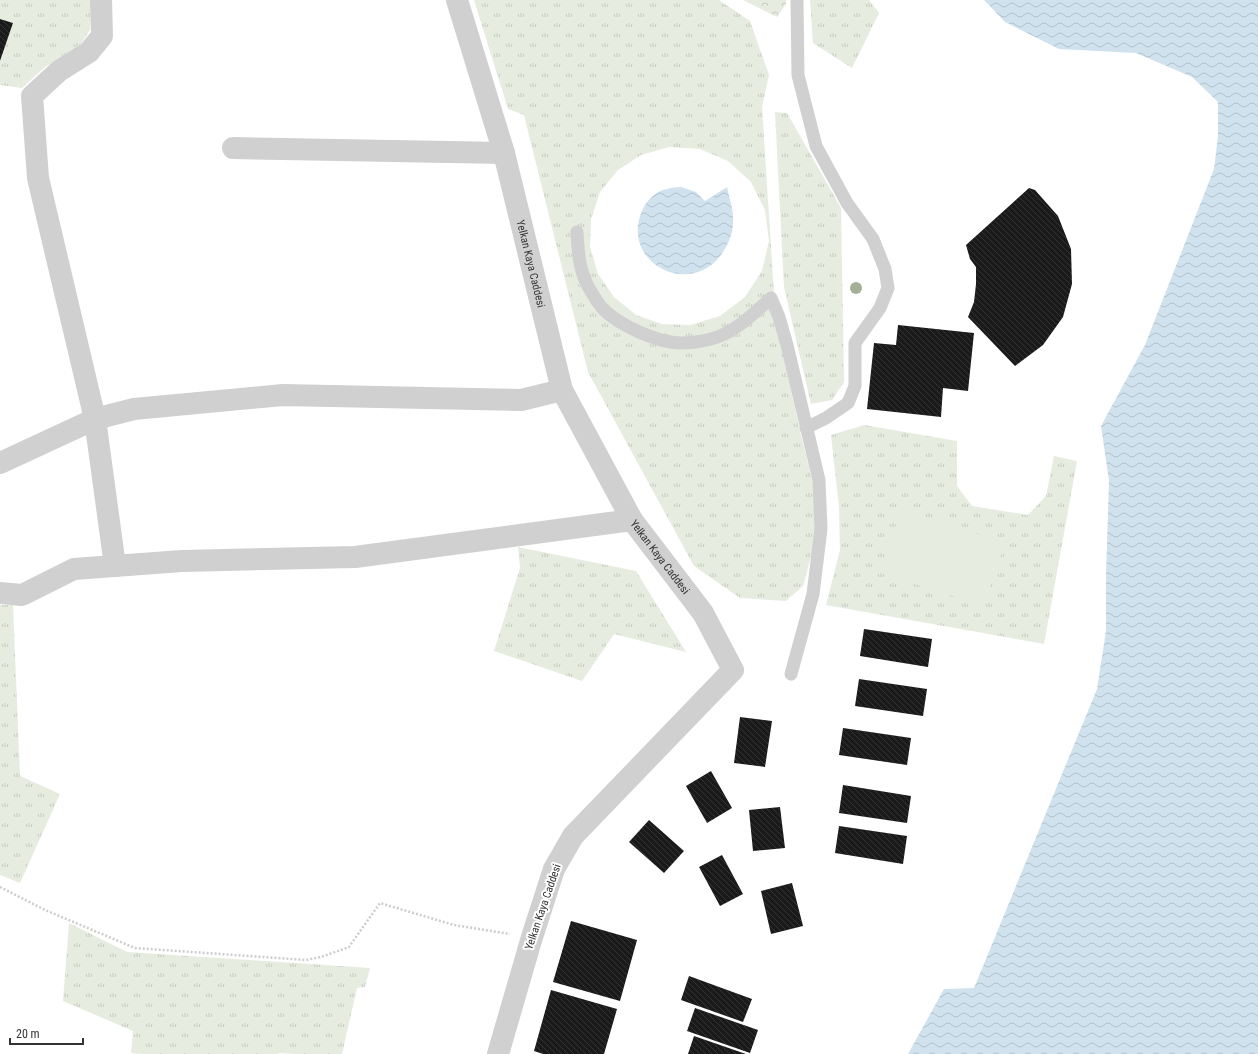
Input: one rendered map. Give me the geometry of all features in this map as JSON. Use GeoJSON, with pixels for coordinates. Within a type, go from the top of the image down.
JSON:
{"type":"FeatureCollection","features":[{"type":"Feature","properties":{"kind":"street"},"geometry":{"type":"LineString","coordinates":[[101,0],[102,36],[89,52],[59,71],[32,96],[38,178],[95,419],[114,566]]}},
{"type":"Feature","properties":{"kind":"street","name":"Yelkan Kaya Caddesi"},"geometry":{"type":"LineString","coordinates":[[457,0],[504,153],[562,390],[632,520],[703,612],[733,670],[573,836],[554,869],[532,937],[498,1054]]}},
{"type":"Feature","properties":{"kind":"street"},"geometry":{"type":"LineString","coordinates":[[233,148],[504,153]]}},
{"type":"Feature","properties":{"kind":"street"},"geometry":{"type":"LineString","coordinates":[[0,463],[95,419],[134,409],[284,395],[521,400],[562,390]]}},
{"type":"Feature","properties":{"kind":"street"},"geometry":{"type":"LineString","coordinates":[[0,593],[22,595],[74,569],[182,561],[355,557],[632,520]]}},
{"type":"Feature","properties":{"kind":"lane"},"geometry":{"type":"LineString","coordinates":[[797,0],[798,74],[816,146],[847,202],[873,239],[885,269],[888,288],[880,308],[855,343],[855,386],[848,403],[826,418],[806,428]]}},
{"type":"Feature","properties":{"kind":"lane"},"geometry":{"type":"LineString","coordinates":[[577,232],[578,258],[588,287],[604,310],[632,329],[661,340],[681,343],[712,339],[736,328],[771,298],[779,317],[787,346],[818,480],[821,529],[813,594],[791,674]]}},
{"type":"Feature","properties":{"kind":"path"},"geometry":{"type":"LineString","coordinates":[[0,887],[45,910],[135,948],[306,960],[321,957],[349,947],[380,903],[454,925],[532,937]]}},
{"type":"Feature","properties":{"kind":"green space"},"geometry":{"type":"Polygon","coordinates":[[[0,0],[91,0],[90,30],[81,44],[45,67],[22,88],[0,85],[0,62],[13,23],[0,19],[0,0]]]}},
{"type":"Feature","properties":{"kind":"green space"},"geometry":{"type":"Polygon","coordinates":[[[474,0],[719,0],[750,21],[769,75],[762,107],[776,324],[813,483],[817,535],[803,586],[786,601],[740,598],[694,566],[588,372],[524,115],[508,109],[474,0]],[[669,147],[641,155],[618,170],[600,192],[591,219],[590,247],[598,274],[614,297],[636,315],[662,324],[690,325],[720,316],[745,297],[762,271],[769,241],[765,210],[751,182],[728,161],[700,149],[669,147]]]}},
{"type":"Feature","properties":{"kind":"green space"},"geometry":{"type":"Polygon","coordinates":[[[743,0],[786,0],[786,4],[777,17],[743,0]]]}},
{"type":"Feature","properties":{"kind":"green space"},"geometry":{"type":"Polygon","coordinates":[[[810,0],[869,0],[879,13],[852,68],[813,43],[810,0]]]}},
{"type":"Feature","properties":{"kind":"green space"},"geometry":{"type":"Polygon","coordinates":[[[775,112],[787,113],[841,208],[844,382],[832,400],[811,404],[784,287],[775,112]]]}},
{"type":"Feature","properties":{"kind":"green space"},"geometry":{"type":"Polygon","coordinates":[[[864,425],[957,441],[957,486],[972,506],[1028,515],[1046,496],[1054,456],[1077,461],[1044,644],[826,605],[840,550],[839,507],[831,435],[864,425]]]}},
{"type":"Feature","properties":{"kind":"green space"},"geometry":{"type":"Polygon","coordinates":[[[901,509],[1005,543],[984,606],[880,573],[901,509]]]}},
{"type":"Feature","properties":{"kind":"green space"},"geometry":{"type":"Polygon","coordinates":[[[518,547],[636,571],[686,652],[614,634],[582,681],[494,651],[520,568],[518,547]]]}},
{"type":"Feature","properties":{"kind":"green space"},"geometry":{"type":"Polygon","coordinates":[[[0,605],[13,605],[20,776],[60,794],[20,883],[0,875],[0,605]]]}},
{"type":"Feature","properties":{"kind":"green space"},"geometry":{"type":"Polygon","coordinates":[[[69,923],[127,952],[370,968],[365,987],[357,988],[342,1054],[131,1053],[133,1031],[63,1001],[69,923]]]}},
{"type":"Feature","properties":{"kind":"water"},"geometry":{"type":"Polygon","coordinates":[[[984,0],[1258,0],[1258,1054],[908,1054],[944,989],[974,988],[1097,689],[1106,631],[1109,481],[1101,426],[1145,345],[1214,169],[1218,136],[1218,102],[1192,77],[1136,53],[1059,49],[1005,22],[984,0]]]}},
{"type":"Feature","properties":{"kind":"water"},"geometry":{"type":"Polygon","coordinates":[[[681,187],[696,192],[705,201],[727,187],[732,206],[733,227],[721,255],[707,268],[692,274],[676,274],[661,268],[649,258],[640,245],[638,229],[645,205],[653,196],[662,190],[681,187]]]}},
{"type":"Feature","properties":{"kind":"building"},"geometry":{"type":"Polygon","coordinates":[[[0,19],[13,23],[0,61],[0,19]]]}},
{"type":"Feature","properties":{"kind":"building"},"geometry":{"type":"Polygon","coordinates":[[[1029,188],[1035,190],[1058,216],[1071,249],[1072,284],[1063,317],[1043,345],[1015,366],[968,317],[974,302],[976,267],[970,259],[966,245],[1029,188]]]}},
{"type":"Feature","properties":{"kind":"building"},"geometry":{"type":"Polygon","coordinates":[[[898,325],[974,333],[968,391],[943,388],[941,417],[867,409],[874,343],[896,345],[898,325]]]}},
{"type":"Feature","properties":{"kind":"building"},"geometry":{"type":"Polygon","coordinates":[[[864,629],[932,639],[928,667],[860,656],[864,629]]]}},
{"type":"Feature","properties":{"kind":"building"},"geometry":{"type":"Polygon","coordinates":[[[859,679],[927,689],[923,716],[855,706],[859,679]]]}},
{"type":"Feature","properties":{"kind":"building"},"geometry":{"type":"Polygon","coordinates":[[[740,717],[772,721],[765,767],[734,763],[740,717]]]}},
{"type":"Feature","properties":{"kind":"building"},"geometry":{"type":"Polygon","coordinates":[[[843,728],[911,738],[907,765],[839,755],[843,728]]]}},
{"type":"Feature","properties":{"kind":"building"},"geometry":{"type":"Polygon","coordinates":[[[711,771],[732,808],[707,823],[686,786],[711,771]]]}},
{"type":"Feature","properties":{"kind":"building"},"geometry":{"type":"Polygon","coordinates":[[[843,785],[911,796],[907,823],[839,813],[843,785]]]}},
{"type":"Feature","properties":{"kind":"building"},"geometry":{"type":"Polygon","coordinates":[[[780,807],[785,848],[753,851],[749,810],[780,807]]]}},
{"type":"Feature","properties":{"kind":"building"},"geometry":{"type":"Polygon","coordinates":[[[649,820],[684,851],[664,873],[629,842],[649,820]]]}},
{"type":"Feature","properties":{"kind":"building"},"geometry":{"type":"Polygon","coordinates":[[[839,826],[907,836],[903,864],[835,853],[839,826]]]}},
{"type":"Feature","properties":{"kind":"building"},"geometry":{"type":"Polygon","coordinates":[[[722,855],[743,894],[720,906],[699,867],[722,855]]]}},
{"type":"Feature","properties":{"kind":"building"},"geometry":{"type":"Polygon","coordinates":[[[792,883],[803,926],[771,934],[761,891],[792,883]]]}},
{"type":"Feature","properties":{"kind":"building"},"geometry":{"type":"Polygon","coordinates":[[[571,921],[637,940],[620,1001],[553,982],[571,921]]]}},
{"type":"Feature","properties":{"kind":"building"},"geometry":{"type":"Polygon","coordinates":[[[689,976],[752,999],[743,1022],[681,1000],[689,976]]]}},
{"type":"Feature","properties":{"kind":"building"},"geometry":{"type":"Polygon","coordinates":[[[551,990],[617,1009],[604,1054],[543,1054],[534,1051],[551,990]]]}},
{"type":"Feature","properties":{"kind":"building"},"geometry":{"type":"Polygon","coordinates":[[[695,1008],[758,1030],[750,1053],[687,1031],[695,1008]]]}},
{"type":"Feature","properties":{"kind":"building"},"geometry":{"type":"Polygon","coordinates":[[[694,1036],[746,1054],[688,1054],[694,1036]]]}}]}
